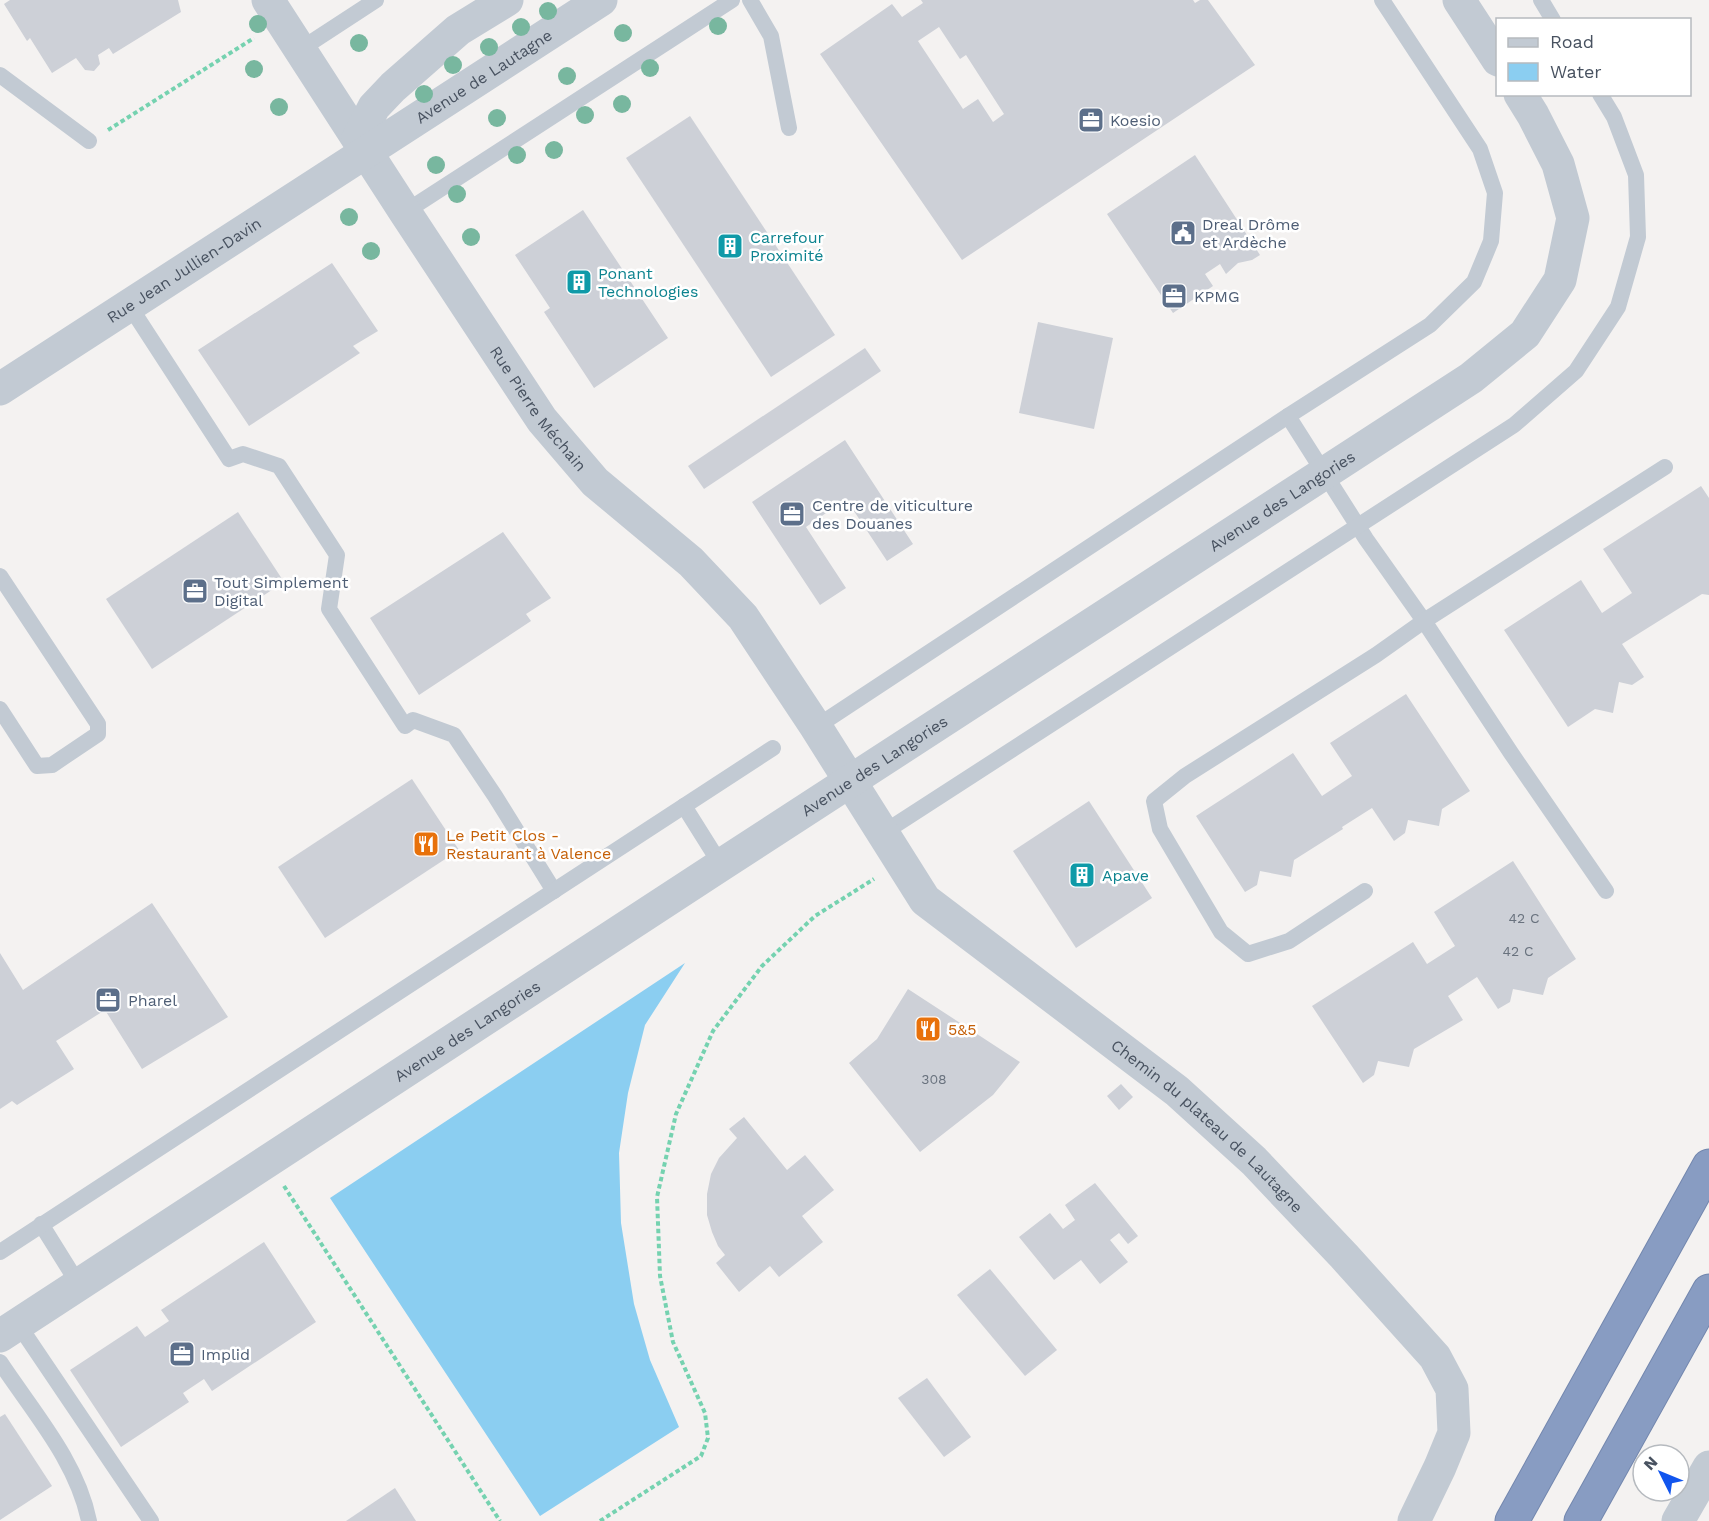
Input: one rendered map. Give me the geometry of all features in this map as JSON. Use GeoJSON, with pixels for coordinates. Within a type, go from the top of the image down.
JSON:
{"type":"FeatureCollection","features":[{"type":"Feature","properties":{"kind":"highway"},"geometry":{"type":"LineString","coordinates":[[1512,1521],[1709,1166]]}},
{"type":"Feature","properties":{"kind":"highway"},"geometry":{"type":"LineString","coordinates":[[1581,1521],[1709,1291]]}},
{"type":"Feature","properties":{"kind":"street"},"geometry":{"type":"LineString","coordinates":[[363,145],[374,106],[458,30],[507,0]]}},
{"type":"Feature","properties":{"kind":"street","name":"Avenue de Lautagne"},"geometry":{"type":"LineString","coordinates":[[363,145],[601,0]]}},
{"type":"Feature","properties":{"kind":"street"},"geometry":{"type":"LineString","coordinates":[[1459,0],[1496,58]]}},
{"type":"Feature","properties":{"kind":"street","name":"Rue Pierre Méchain"},"geometry":{"type":"LineString","coordinates":[[275,10],[542,420],[595,482],[691,562],[742,617],[850,782]]}},
{"type":"Feature","properties":{"kind":"street","name":"Avenue des Langories"},"geometry":{"type":"LineString","coordinates":[[9,1330],[1471,378],[1525,334],[1560,280],[1573,218],[1558,164],[1521,96]]}},
{"type":"Feature","properties":{"kind":"street","name":"Rue Jean Jullien-Davin"},"geometry":{"type":"LineString","coordinates":[[0,389],[129,305],[363,145]]}},
{"type":"Feature","properties":{"kind":"street","name":"Chemin du plateau de Lautagne"},"geometry":{"type":"LineString","coordinates":[[850,782],[925,900],[1177,1090],[1254,1161],[1435,1357],[1452,1389],[1454,1433],[1414,1521]]}},
{"type":"Feature","properties":{"kind":"street"},"geometry":{"type":"LineString","coordinates":[[1678,1521],[1709,1467]]}},
{"type":"Feature","properties":{"kind":"lane"},"geometry":{"type":"LineString","coordinates":[[301,49],[376,0]]}},
{"type":"Feature","properties":{"kind":"lane"},"geometry":{"type":"LineString","coordinates":[[405,212],[732,0]]}},
{"type":"Feature","properties":{"kind":"lane"},"geometry":{"type":"LineString","coordinates":[[750,0],[771,36],[789,128]]}},
{"type":"Feature","properties":{"kind":"lane"},"geometry":{"type":"LineString","coordinates":[[816,727],[1430,325],[1474,282],[1491,241],[1495,193],[1480,149],[1382,0]]}},
{"type":"Feature","properties":{"kind":"lane"},"geometry":{"type":"LineString","coordinates":[[1541,0],[1552,18]]}},
{"type":"Feature","properties":{"kind":"lane"},"geometry":{"type":"LineString","coordinates":[[0,75],[89,141]]}},
{"type":"Feature","properties":{"kind":"lane"},"geometry":{"type":"LineString","coordinates":[[883,833],[1514,425],[1576,371],[1618,307],[1638,237],[1636,175],[1614,117],[1601,96]]}},
{"type":"Feature","properties":{"kind":"lane"},"geometry":{"type":"LineString","coordinates":[[129,305],[229,459],[243,454],[279,466],[337,555],[329,609],[361,660],[405,726],[413,720],[454,735],[554,891]]}},
{"type":"Feature","properties":{"kind":"lane"},"geometry":{"type":"LineString","coordinates":[[1288,416],[1358,527],[1606,891]]}},
{"type":"Feature","properties":{"kind":"lane"},"geometry":{"type":"LineString","coordinates":[[1365,891],[1289,941],[1248,954],[1221,932],[1160,829],[1154,801],[1185,776],[1665,467]]}},
{"type":"Feature","properties":{"kind":"lane"},"geometry":{"type":"LineString","coordinates":[[0,576],[98,724],[98,734],[52,765],[37,766],[0,709]]}},
{"type":"Feature","properties":{"kind":"lane"},"geometry":{"type":"LineString","coordinates":[[0,1252],[773,748]]}},
{"type":"Feature","properties":{"kind":"lane"},"geometry":{"type":"LineString","coordinates":[[684,806],[721,865]]}},
{"type":"Feature","properties":{"kind":"lane"},"geometry":{"type":"LineString","coordinates":[[41,1224],[79,1285]]}},
{"type":"Feature","properties":{"kind":"lane"},"geometry":{"type":"LineString","coordinates":[[9,1330],[151,1521]]}},
{"type":"Feature","properties":{"kind":"lane"},"geometry":{"type":"LineString","coordinates":[[0,1362],[70,1467],[85,1500],[89,1521]]}},
{"type":"Feature","properties":{"kind":"path"},"geometry":{"type":"LineString","coordinates":[[89,141],[275,10]]}},
{"type":"Feature","properties":{"kind":"path"},"geometry":{"type":"LineString","coordinates":[[600,1521],[701,1456],[708,1438],[705,1413],[673,1342],[660,1276],[657,1197],[676,1114],[713,1031],[762,966],[815,916],[901,862]]}},
{"type":"Feature","properties":{"kind":"path"},"geometry":{"type":"LineString","coordinates":[[284,1186],[500,1521]]}},
{"type":"Feature","properties":{"kind":"water"},"geometry":{"type":"Polygon","coordinates":[[[685,963],[645,1025],[628,1093],[619,1153],[621,1223],[634,1304],[650,1360],[679,1427],[540,1516],[330,1198],[685,963]]]}},
{"type":"Feature","properties":{"kind":"building"},"geometry":{"type":"Polygon","coordinates":[[[10,0],[178,0],[181,12],[113,54],[109,48],[98,55],[100,64],[94,71],[85,70],[76,58],[52,73],[30,38],[27,41],[4,4],[10,0]]]}},
{"type":"Feature","properties":{"kind":"building","name":"Koesio"},"geometry":{"type":"Polygon","coordinates":[[[921,0],[1193,0],[1195,3],[1208,0],[1255,65],[962,260],[820,54],[892,4],[902,17],[923,3],[921,0]],[[939,27],[918,41],[963,109],[978,99],[993,122],[1004,114],[966,55],[960,59],[939,27]]]}},
{"type":"Feature","properties":{"kind":"building","name":"Carrefour Proximité"},"geometry":{"type":"Polygon","coordinates":[[[690,116],[835,335],[771,377],[626,158],[690,116]]]}},
{"type":"Feature","properties":{"kind":"building"},"geometry":{"type":"Polygon","coordinates":[[[1195,155],[1260,255],[1252,260],[1238,263],[1226,274],[1220,264],[1205,274],[1213,286],[1173,313],[1107,214],[1195,155]]]}},
{"type":"Feature","properties":{"kind":"building","name":"Ponant Technologies"},"geometry":{"type":"Polygon","coordinates":[[[583,210],[668,338],[594,388],[544,312],[550,308],[515,255],[583,210]]]}},
{"type":"Feature","properties":{"kind":"building"},"geometry":{"type":"Polygon","coordinates":[[[332,263],[378,331],[353,346],[360,353],[249,426],[198,350],[332,263]]]}},
{"type":"Feature","properties":{"kind":"building"},"geometry":{"type":"Polygon","coordinates":[[[1038,322],[1113,338],[1094,429],[1019,413],[1038,322]]]}},
{"type":"Feature","properties":{"kind":"building"},"geometry":{"type":"Polygon","coordinates":[[[865,348],[881,371],[704,489],[688,466],[865,348]]]}},
{"type":"Feature","properties":{"kind":"building","name":"Centre de viticulture des Douanes"},"geometry":{"type":"Polygon","coordinates":[[[845,440],[913,544],[887,561],[846,499],[806,527],[846,588],[820,605],[752,502],[845,440]]]}},
{"type":"Feature","properties":{"kind":"building"},"geometry":{"type":"Polygon","coordinates":[[[1701,486],[1709,498],[1709,595],[1702,594],[1622,644],[1644,677],[1632,685],[1619,682],[1613,713],[1595,709],[1568,727],[1504,630],[1581,580],[1602,613],[1632,593],[1603,549],[1701,486]]]}},
{"type":"Feature","properties":{"kind":"building"},"geometry":{"type":"Polygon","coordinates":[[[238,512],[284,582],[152,669],[106,599],[238,512]]]}},
{"type":"Feature","properties":{"kind":"building"},"geometry":{"type":"Polygon","coordinates":[[[503,532],[551,598],[526,614],[531,621],[419,695],[370,618],[503,532]]]}},
{"type":"Feature","properties":{"kind":"building"},"geometry":{"type":"Polygon","coordinates":[[[1406,694],[1470,791],[1442,809],[1439,826],[1408,820],[1405,833],[1394,841],[1372,808],[1294,860],[1291,877],[1260,871],[1257,885],[1245,892],[1196,816],[1293,753],[1322,796],[1352,776],[1330,743],[1406,694]]]}},
{"type":"Feature","properties":{"kind":"building"},"geometry":{"type":"Polygon","coordinates":[[[412,779],[459,850],[325,938],[278,867],[412,779]]]}},
{"type":"Feature","properties":{"kind":"building","name":"Apave"},"geometry":{"type":"Polygon","coordinates":[[[1089,801],[1152,898],[1076,948],[1013,851],[1089,801]]]}},
{"type":"Feature","properties":{"kind":"building"},"geometry":{"type":"Polygon","coordinates":[[[1513,861],[1576,959],[1548,978],[1543,995],[1513,989],[1510,1002],[1498,1009],[1477,977],[1448,996],[1463,1020],[1414,1049],[1409,1067],[1378,1061],[1374,1075],[1363,1083],[1312,1006],[1413,942],[1427,964],[1455,946],[1434,912],[1513,861]]]}},
{"type":"Feature","properties":{"kind":"building","name":"Pharel"},"geometry":{"type":"Polygon","coordinates":[[[152,903],[228,1017],[142,1069],[105,1010],[56,1041],[74,1069],[17,1105],[12,1101],[0,1109],[0,953],[23,990],[152,903]]]}},
{"type":"Feature","properties":{"kind":"building"},"geometry":{"type":"Polygon","coordinates":[[[908,989],[1020,1062],[993,1095],[920,1152],[849,1063],[877,1039],[908,989]]]}},
{"type":"Feature","properties":{"kind":"building"},"geometry":{"type":"Polygon","coordinates":[[[1121,1084],[1133,1097],[1119,1110],[1107,1096],[1121,1084]]]}},
{"type":"Feature","properties":{"kind":"building"},"geometry":{"type":"Polygon","coordinates":[[[744,1117],[787,1170],[805,1155],[834,1190],[802,1216],[823,1242],[779,1277],[770,1266],[739,1292],[716,1263],[725,1255],[712,1232],[707,1215],[707,1194],[711,1174],[719,1158],[737,1138],[729,1129],[744,1117]]]}},
{"type":"Feature","properties":{"kind":"building"},"geometry":{"type":"Polygon","coordinates":[[[1095,1183],[1138,1236],[1128,1244],[1119,1233],[1110,1240],[1128,1262],[1100,1284],[1081,1260],[1054,1280],[1019,1237],[1050,1213],[1063,1229],[1075,1220],[1065,1205],[1095,1183]]]}},
{"type":"Feature","properties":{"kind":"building","name":"Implid"},"geometry":{"type":"Polygon","coordinates":[[[264,1242],[316,1322],[212,1391],[204,1379],[183,1393],[189,1402],[121,1447],[70,1370],[137,1326],[145,1337],[169,1321],[161,1310],[264,1242]]]}},
{"type":"Feature","properties":{"kind":"building"},"geometry":{"type":"Polygon","coordinates":[[[990,1269],[1057,1350],[1025,1376],[957,1295],[990,1269]]]}},
{"type":"Feature","properties":{"kind":"building"},"geometry":{"type":"Polygon","coordinates":[[[927,1378],[971,1437],[944,1457],[898,1398],[927,1378]]]}},
{"type":"Feature","properties":{"kind":"building"},"geometry":{"type":"Polygon","coordinates":[[[5,1414],[52,1486],[0,1520],[0,1417],[5,1414]]]}},
{"type":"Feature","properties":{"kind":"building"},"geometry":{"type":"Polygon","coordinates":[[[395,1488],[416,1521],[346,1521],[395,1488]]]}},
{"type":"Feature","properties":{"kind":"place","name":"Koesio"},"geometry":{"type":"Point","coordinates":[1091,120]}},
{"type":"Feature","properties":{"kind":"place","name":"Dreal Drôme et Ardèche"},"geometry":{"type":"Point","coordinates":[1183,233]}},
{"type":"Feature","properties":{"kind":"place","name":"Carrefour Proximité"},"geometry":{"type":"Point","coordinates":[730,246]}},
{"type":"Feature","properties":{"kind":"place","name":"Ponant Technologies"},"geometry":{"type":"Point","coordinates":[579,282]}},
{"type":"Feature","properties":{"kind":"place","name":"KPMG"},"geometry":{"type":"Point","coordinates":[1174,296]}},
{"type":"Feature","properties":{"kind":"place","name":"Centre de viticulture des Douanes"},"geometry":{"type":"Point","coordinates":[792,514]}},
{"type":"Feature","properties":{"kind":"place","name":"Tout Simplement Digital"},"geometry":{"type":"Point","coordinates":[195,591]}},
{"type":"Feature","properties":{"kind":"place","name":"Le Petit Clos - Restaurant à Valence"},"geometry":{"type":"Point","coordinates":[426,844]}},
{"type":"Feature","properties":{"kind":"place","name":"Apave"},"geometry":{"type":"Point","coordinates":[1082,875]}},
{"type":"Feature","properties":{"kind":"place","name":"Pharel"},"geometry":{"type":"Point","coordinates":[108,1000]}},
{"type":"Feature","properties":{"kind":"place","name":"5&5"},"geometry":{"type":"Point","coordinates":[928,1029]}},
{"type":"Feature","properties":{"kind":"place","name":"Implid"},"geometry":{"type":"Point","coordinates":[182,1354]}}]}
